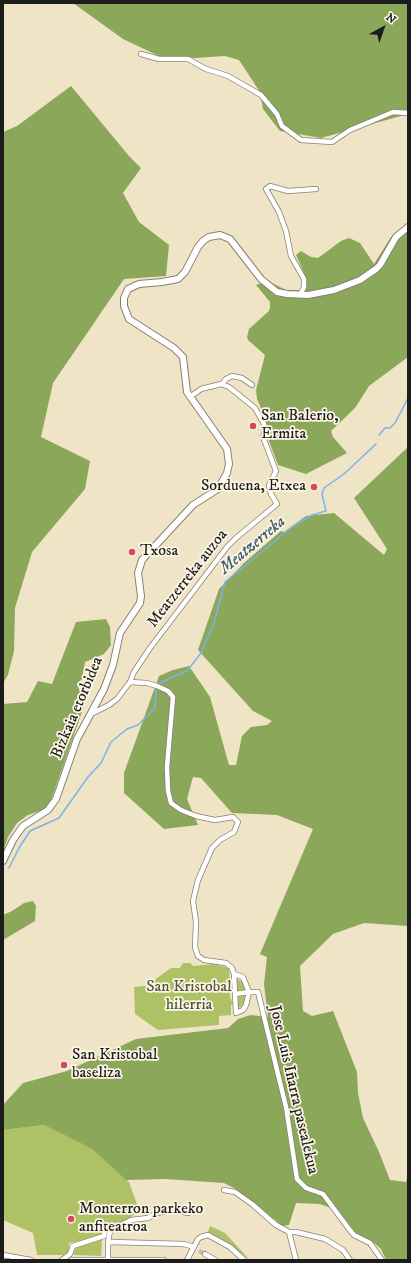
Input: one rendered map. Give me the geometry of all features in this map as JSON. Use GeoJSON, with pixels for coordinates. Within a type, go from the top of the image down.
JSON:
{"type":"FeatureCollection","features":[{"type":"Feature","properties":{"kind":"street"},"geometry":{"type":"LineString","coordinates":[[141,54],[159,59],[188,59],[206,69],[228,76],[261,96],[277,114],[282,126],[301,140],[332,142],[350,130],[393,112],[408,113]]}},
{"type":"Feature","properties":{"kind":"street"},"geometry":{"type":"LineString","coordinates":[[300,294],[304,287],[304,279],[292,258],[286,231],[279,212],[266,189],[270,186],[288,191],[316,189]]}},
{"type":"Feature","properties":{"kind":"street","name":"Bizkaia etorbidea"},"geometry":{"type":"LineString","coordinates":[[3,861],[13,840],[23,826],[48,810],[53,805],[77,739],[99,701],[110,673],[120,633],[140,602],[141,596],[138,573],[142,560],[193,505],[218,489],[227,473],[229,464],[227,449],[187,392],[183,357],[179,352],[129,319],[124,306],[124,298],[128,289],[139,284],[162,282],[178,278],[185,272],[198,247],[203,241],[209,237],[220,235],[230,239],[268,285],[277,292],[300,294],[334,290],[360,280],[380,265],[396,237],[408,227]]}},
{"type":"Feature","properties":{"kind":"street"},"geometry":{"type":"LineString","coordinates":[[190,397],[209,386],[222,384],[226,379],[232,376],[242,378],[252,384]]}},
{"type":"Feature","properties":{"kind":"street","name":"Meatzerreka auzoa"},"geometry":{"type":"LineString","coordinates":[[91,714],[113,703],[130,682],[134,672],[145,655],[227,547],[277,504],[271,494],[270,485],[276,471],[263,437],[265,431],[264,424],[255,408],[229,387],[222,384]]}},
{"type":"Feature","properties":{"kind":"street"},"geometry":{"type":"LineString","coordinates":[[130,682],[157,686],[168,691],[173,697],[167,770],[168,791],[171,803],[181,810],[196,816],[215,820],[233,817],[238,822],[234,832],[220,840],[212,848],[198,880],[193,901],[196,922],[195,947],[198,956],[204,960],[226,963],[232,968],[234,974]]}},
{"type":"Feature","properties":{"kind":"street","name":"Jose Luis Iñarra pasealekua"},"geometry":{"type":"LineString","coordinates":[[234,974],[243,978],[249,992],[246,1005],[243,1010],[236,1013],[234,974]]}},
{"type":"Feature","properties":{"kind":"street"},"geometry":{"type":"LineString","coordinates":[[235,994],[249,992]]}},
{"type":"Feature","properties":{"kind":"street","name":"Jose Luis Iñarra pasealekua"},"geometry":{"type":"LineString","coordinates":[[249,992],[258,992],[259,1002],[286,1107],[297,1179],[306,1188],[323,1194],[354,1235],[370,1243],[382,1260]]}},
{"type":"Feature","properties":{"kind":"street"},"geometry":{"type":"LineString","coordinates":[[224,1190],[235,1192],[252,1204],[276,1225],[289,1232],[296,1232],[324,1239],[343,1250],[350,1260]]}},
{"type":"Feature","properties":{"kind":"street"},"geometry":{"type":"LineString","coordinates":[[108,1260],[108,1244],[111,1230],[131,1220],[148,1218],[157,1213],[174,1210],[188,1213]]}},
{"type":"Feature","properties":{"kind":"street"},"geometry":{"type":"LineString","coordinates":[[62,1260],[70,1254],[71,1248],[75,1245],[104,1236],[106,1232],[105,1228]]}},
{"type":"Feature","properties":{"kind":"street"},"geometry":{"type":"LineString","coordinates":[[289,1232],[296,1260]]}},
{"type":"Feature","properties":{"kind":"street"},"geometry":{"type":"LineString","coordinates":[[187,1260],[198,1240],[204,1235],[216,1238],[244,1260]]}},
{"type":"Feature","properties":{"kind":"street"},"geometry":{"type":"LineString","coordinates":[[108,1244],[111,1242],[184,1244],[194,1247]]}},
{"type":"Feature","properties":{"kind":"street"},"geometry":{"type":"LineString","coordinates":[[205,1254],[215,1260]]}},
{"type":"Feature","properties":{"kind":"street"},"geometry":{"type":"LineString","coordinates":[[3,1255],[31,1260]]}},
{"type":"Feature","properties":{"kind":"street"},"geometry":{"type":"LineString","coordinates":[[72,1260],[164,1260]]}},
{"type":"Feature","properties":{"kind":"green space"},"geometry":{"type":"Polygon","coordinates":[[[73,3],[408,3],[408,114],[321,138],[280,131],[263,109],[260,92],[239,60],[225,56],[195,58],[159,56],[123,39],[73,3]]]}},
{"type":"Feature","properties":{"kind":"green space"},"geometry":{"type":"Polygon","coordinates":[[[71,86],[129,156],[141,168],[123,193],[139,222],[169,245],[166,276],[124,279],[53,383],[41,437],[90,461],[85,489],[32,552],[15,608],[14,651],[8,675],[3,683],[3,132],[17,126],[71,86]]]}},
{"type":"Feature","properties":{"kind":"green space"},"geometry":{"type":"Polygon","coordinates":[[[408,229],[408,357],[369,386],[355,408],[331,431],[333,437],[347,453],[306,474],[278,465],[269,441],[265,417],[257,399],[256,390],[265,355],[248,340],[247,337],[249,329],[269,311],[270,307],[270,302],[256,285],[268,281],[286,290],[303,290],[307,280],[296,255],[301,251],[311,257],[318,258],[341,241],[349,238],[360,243],[374,264],[391,237],[408,229]]]}},
{"type":"Feature","properties":{"kind":"green space"},"geometry":{"type":"Polygon","coordinates":[[[408,447],[408,926],[364,923],[333,934],[300,966],[303,1011],[312,1016],[333,1011],[357,1072],[358,1093],[363,1118],[390,1180],[406,1182],[408,1175],[408,1260],[386,1260],[381,1249],[374,1243],[356,1234],[339,1211],[320,1204],[296,1203],[289,1225],[283,1226],[234,1188],[224,1183],[165,1179],[126,1180],[92,1149],[44,1125],[3,1130],[3,1105],[23,1083],[67,1071],[136,1039],[228,1028],[238,1019],[251,1015],[268,1017],[264,984],[267,957],[260,954],[313,829],[277,815],[232,813],[201,778],[193,777],[187,799],[198,825],[164,829],[124,793],[124,773],[159,676],[173,670],[189,666],[210,697],[229,765],[236,765],[242,736],[251,727],[267,725],[272,721],[253,711],[198,650],[219,589],[244,563],[281,531],[284,532],[306,516],[334,513],[384,555],[387,549],[354,498],[408,447]]]}},
{"type":"Feature","properties":{"kind":"green space"},"geometry":{"type":"Polygon","coordinates":[[[106,619],[110,627],[111,645],[104,654],[85,662],[82,679],[77,684],[84,702],[83,709],[50,803],[43,810],[28,815],[17,823],[8,837],[3,852],[3,704],[27,702],[38,681],[52,684],[76,622],[106,619]]]}},
{"type":"Feature","properties":{"kind":"green space"},"geometry":{"type":"Polygon","coordinates":[[[33,901],[36,906],[35,921],[3,940],[3,915],[24,903],[33,901]]]}},
{"type":"Feature","properties":{"kind":"green space","name":"San Kristobal hilerria"},"geometry":{"type":"Polygon","coordinates":[[[183,963],[190,963],[193,966],[214,964],[229,968],[230,983],[233,987],[230,992],[230,997],[233,1004],[231,1005],[231,1015],[219,1016],[219,1025],[158,1030],[135,1014],[134,987],[146,986],[171,968],[180,968],[183,963]]]}},
{"type":"Feature","properties":{"kind":"green space"},"geometry":{"type":"Polygon","coordinates":[[[237,979],[243,982],[245,991],[237,991],[237,979]]]}},
{"type":"Feature","properties":{"kind":"green space"},"geometry":{"type":"Polygon","coordinates":[[[238,996],[245,996],[244,1005],[238,1008],[238,996]]]}},
{"type":"Feature","properties":{"kind":"green space"},"geometry":{"type":"Polygon","coordinates":[[[44,1125],[92,1149],[129,1182],[138,1207],[135,1214],[102,1237],[69,1243],[69,1255],[37,1255],[33,1233],[3,1220],[3,1130],[44,1125]]]}},
{"type":"Feature","properties":{"kind":"green space"},"geometry":{"type":"Polygon","coordinates":[[[210,1226],[225,1233],[250,1260],[228,1243],[208,1232],[210,1226]]]}},
{"type":"Feature","properties":{"kind":"green space"},"geometry":{"type":"Polygon","coordinates":[[[102,1239],[101,1256],[75,1255],[73,1253],[77,1246],[102,1239]]]}},
{"type":"Feature","properties":{"kind":"waterway","name":"Meatzerreka"},"geometry":{"type":"LineString","coordinates":[[379,435],[385,428],[390,428],[395,423],[408,398]]}},
{"type":"Feature","properties":{"kind":"waterway","name":"Meatzerreka"},"geometry":{"type":"LineString","coordinates":[[159,683],[187,671],[201,653],[214,623],[225,582],[292,527],[312,515],[326,511],[322,494],[324,488],[344,474],[376,444]]}},
{"type":"Feature","properties":{"kind":"waterway","name":"Meatzerreka"},"geometry":{"type":"LineString","coordinates":[[9,868],[30,831],[59,818],[88,777],[101,763],[111,742],[127,729],[138,725],[155,708],[156,689]]}},
{"type":"Feature","properties":{"kind":"tunnel"},"geometry":{"type":"LineString","coordinates":[[199,1251],[205,1254]]}},
{"type":"Feature","properties":{"kind":"place","name":"San Balerio, Ermita"},"geometry":{"type":"Point","coordinates":[253,426]}},
{"type":"Feature","properties":{"kind":"place","name":"Sorduena, Etxea"},"geometry":{"type":"Point","coordinates":[314,487]}},
{"type":"Feature","properties":{"kind":"place","name":"Txosa"},"geometry":{"type":"Point","coordinates":[132,552]}},
{"type":"Feature","properties":{"kind":"place","name":"San Kristobal baseliza"},"geometry":{"type":"Point","coordinates":[64,1065]}},
{"type":"Feature","properties":{"kind":"place","name":"Monterron parkeko anfiteatroa"},"geometry":{"type":"Point","coordinates":[71,1219]}}]}
